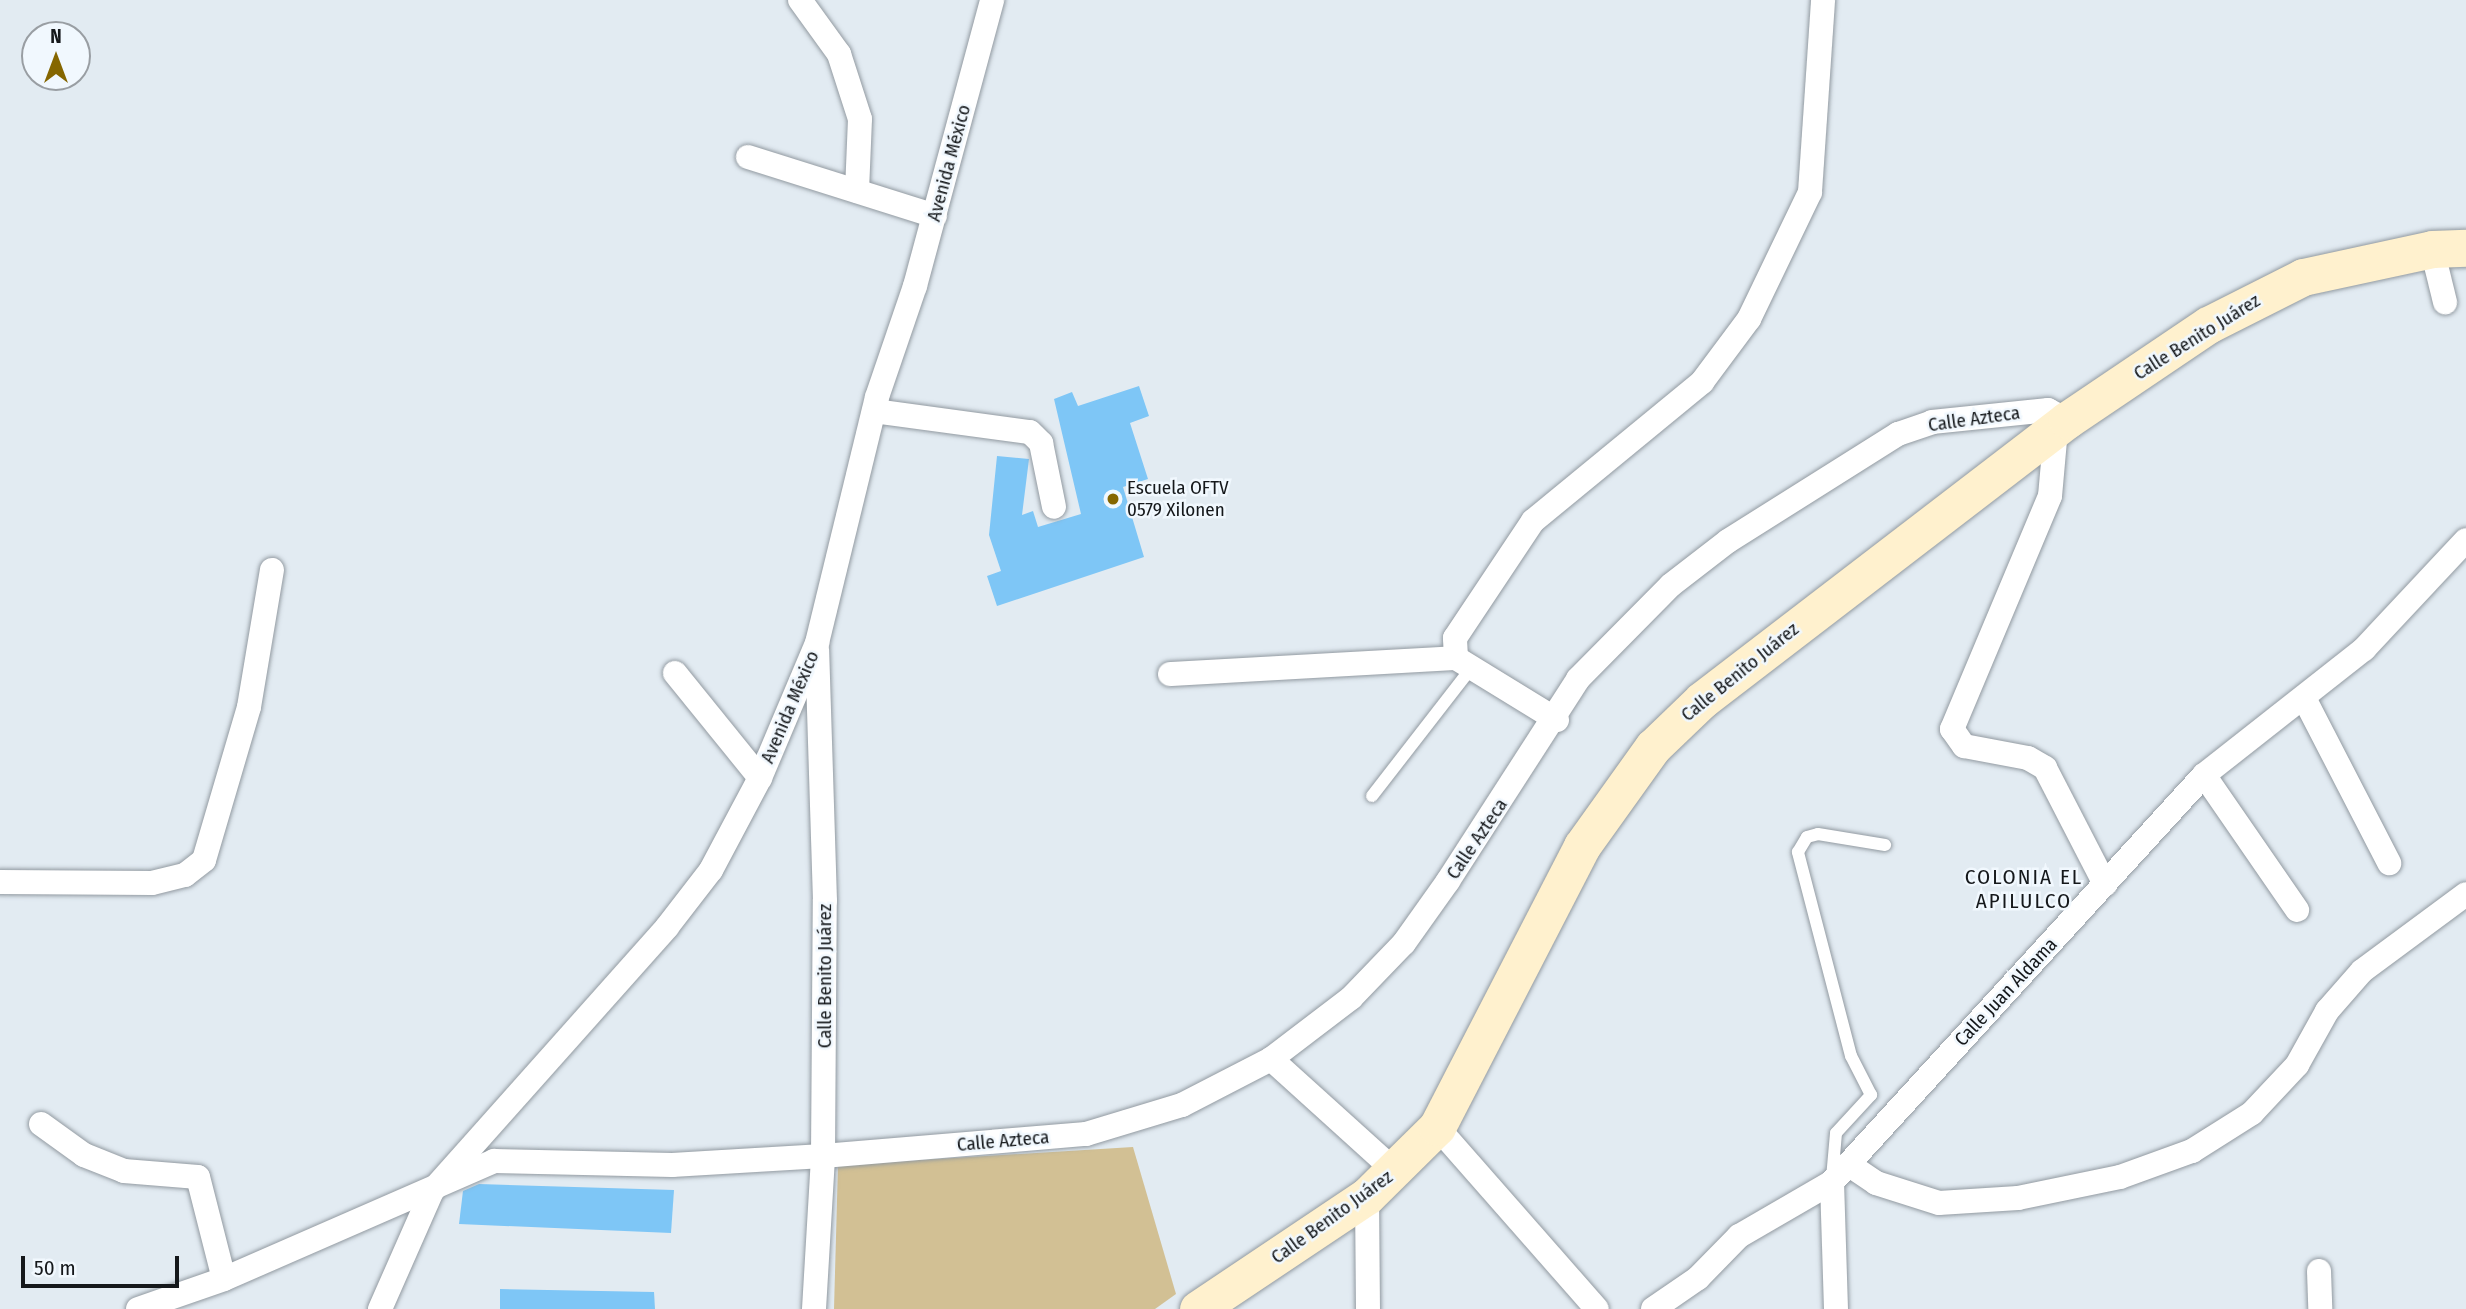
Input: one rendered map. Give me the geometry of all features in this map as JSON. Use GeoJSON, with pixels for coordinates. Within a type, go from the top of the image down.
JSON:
{"type":"FeatureCollection","features":[{"type":"Feature","properties":{"kind":"main road","name":"Calle Benito Juárez"},"geometry":{"type":"LineString","coordinates":[[1198,1309],[1367,1196],[1437,1127],[1582,846],[1653,747],[1757,656],[2061,425],[2255,299],[2303,277],[2449,248]]}},
{"type":"Feature","properties":{"kind":"street"},"geometry":{"type":"LineString","coordinates":[[800,0],[839,54],[860,119],[857,191]]}},
{"type":"Feature","properties":{"kind":"street","name":"Avenida México"},"geometry":{"type":"LineString","coordinates":[[380,1309],[432,1191],[667,927],[711,870],[760,778],[817,643],[874,411],[935,216],[992,0]]}},
{"type":"Feature","properties":{"kind":"street"},"geometry":{"type":"LineString","coordinates":[[1464,663],[1455,638],[1533,521],[1702,382],[1749,319],[1810,192],[1823,0]]}},
{"type":"Feature","properties":{"kind":"street"},"geometry":{"type":"LineString","coordinates":[[748,158],[935,216]]}},
{"type":"Feature","properties":{"kind":"street"},"geometry":{"type":"LineString","coordinates":[[2445,302],[2449,248]]}},
{"type":"Feature","properties":{"kind":"street","name":"Calle Azteca"},"geometry":{"type":"LineString","coordinates":[[138,1309],[224,1279],[432,1191],[494,1161],[673,1165],[823,1156],[1134,1124],[1271,1059],[1351,998],[1404,943],[1558,720],[1578,679],[1671,585],[1728,541],[1898,434],[1932,422],[2008,412],[2048,410],[2061,425]]}},
{"type":"Feature","properties":{"kind":"street"},"geometry":{"type":"LineString","coordinates":[[874,411],[1030,432],[1041,443],[1054,507]]}},
{"type":"Feature","properties":{"kind":"street"},"geometry":{"type":"LineString","coordinates":[[2061,425],[2050,496],[1952,729],[1964,746],[2028,758],[2045,768],[2105,884]]}},
{"type":"Feature","properties":{"kind":"street","name":"Calle Juan Aldama"},"geometry":{"type":"LineString","coordinates":[[1653,1309],[1682,1300],[1739,1236],[1840,1173],[2204,775],[2364,649],[2466,540]]}},
{"type":"Feature","properties":{"kind":"street"},"geometry":{"type":"LineString","coordinates":[[0,882],[152,883],[185,875],[204,860],[249,707],[272,570]]}},
{"type":"Feature","properties":{"kind":"street","name":"Calle Benito Juárez"},"geometry":{"type":"LineString","coordinates":[[814,1309],[823,1156],[825,901],[817,643]]}},
{"type":"Feature","properties":{"kind":"street"},"geometry":{"type":"LineString","coordinates":[[1170,674],[1464,663],[1558,720]]}},
{"type":"Feature","properties":{"kind":"street"},"geometry":{"type":"LineString","coordinates":[[676,673],[760,778]]}},
{"type":"Feature","properties":{"kind":"street"},"geometry":{"type":"LineString","coordinates":[[2304,698],[2389,863]]}},
{"type":"Feature","properties":{"kind":"street"},"geometry":{"type":"LineString","coordinates":[[2204,775],[2297,910]]}},
{"type":"Feature","properties":{"kind":"street"},"geometry":{"type":"LineString","coordinates":[[1836,1309],[1840,1173],[1939,1203],[2018,1198],[2120,1177],[2192,1151],[2252,1113],[2297,1065],[2327,1011],[2362,971],[2466,894]]}},
{"type":"Feature","properties":{"kind":"street"},"geometry":{"type":"LineString","coordinates":[[1271,1059],[1395,1171]]}},
{"type":"Feature","properties":{"kind":"street"},"geometry":{"type":"LineString","coordinates":[[41,1124],[84,1154],[124,1171],[198,1177],[224,1279]]}},
{"type":"Feature","properties":{"kind":"street"},"geometry":{"type":"LineString","coordinates":[[1437,1127],[1597,1309]]}},
{"type":"Feature","properties":{"kind":"street"},"geometry":{"type":"LineString","coordinates":[[1367,1196],[1368,1309]]}},
{"type":"Feature","properties":{"kind":"street"},"geometry":{"type":"LineString","coordinates":[[2319,1271],[2320,1309]]}},
{"type":"Feature","properties":{"kind":"lane"},"geometry":{"type":"LineString","coordinates":[[1372,796],[1464,663]]}},
{"type":"Feature","properties":{"kind":"lane"},"geometry":{"type":"LineString","coordinates":[[1840,1173],[1836,1133],[1871,1095],[1852,1056],[1798,852],[1807,837],[1818,834],[1885,845]]}},
{"type":"Feature","properties":{"kind":"shaded area"},"geometry":{"type":"Polygon","coordinates":[[[1133,1147],[1176,1294],[1155,1309],[834,1309],[838,1165],[1133,1147]]]}},
{"type":"Feature","properties":{"kind":"building"},"geometry":{"type":"Polygon","coordinates":[[[1139,386],[1149,416],[1130,423],[1148,479],[1123,487],[1144,557],[997,606],[987,576],[1001,571],[989,535],[997,456],[1029,459],[1022,515],[1033,511],[1038,527],[1081,514],[1054,399],[1072,392],[1078,406],[1139,386]]]}},
{"type":"Feature","properties":{"kind":"building"},"geometry":{"type":"Polygon","coordinates":[[[479,1184],[674,1190],[671,1233],[459,1224],[463,1191],[479,1184]]]}},
{"type":"Feature","properties":{"kind":"building"},"geometry":{"type":"Polygon","coordinates":[[[500,1289],[654,1292],[655,1309],[500,1309],[500,1289]]]}},
{"type":"Feature","properties":{"kind":"place","name":"Escuela OFTV 0579 Xilonen"},"geometry":{"type":"Point","coordinates":[1113,499]}},
{"type":"Feature","properties":{"kind":"district","name":"COLONIA EL APILULCO"},"geometry":{"type":"Point","coordinates":[2024,889]}}]}
